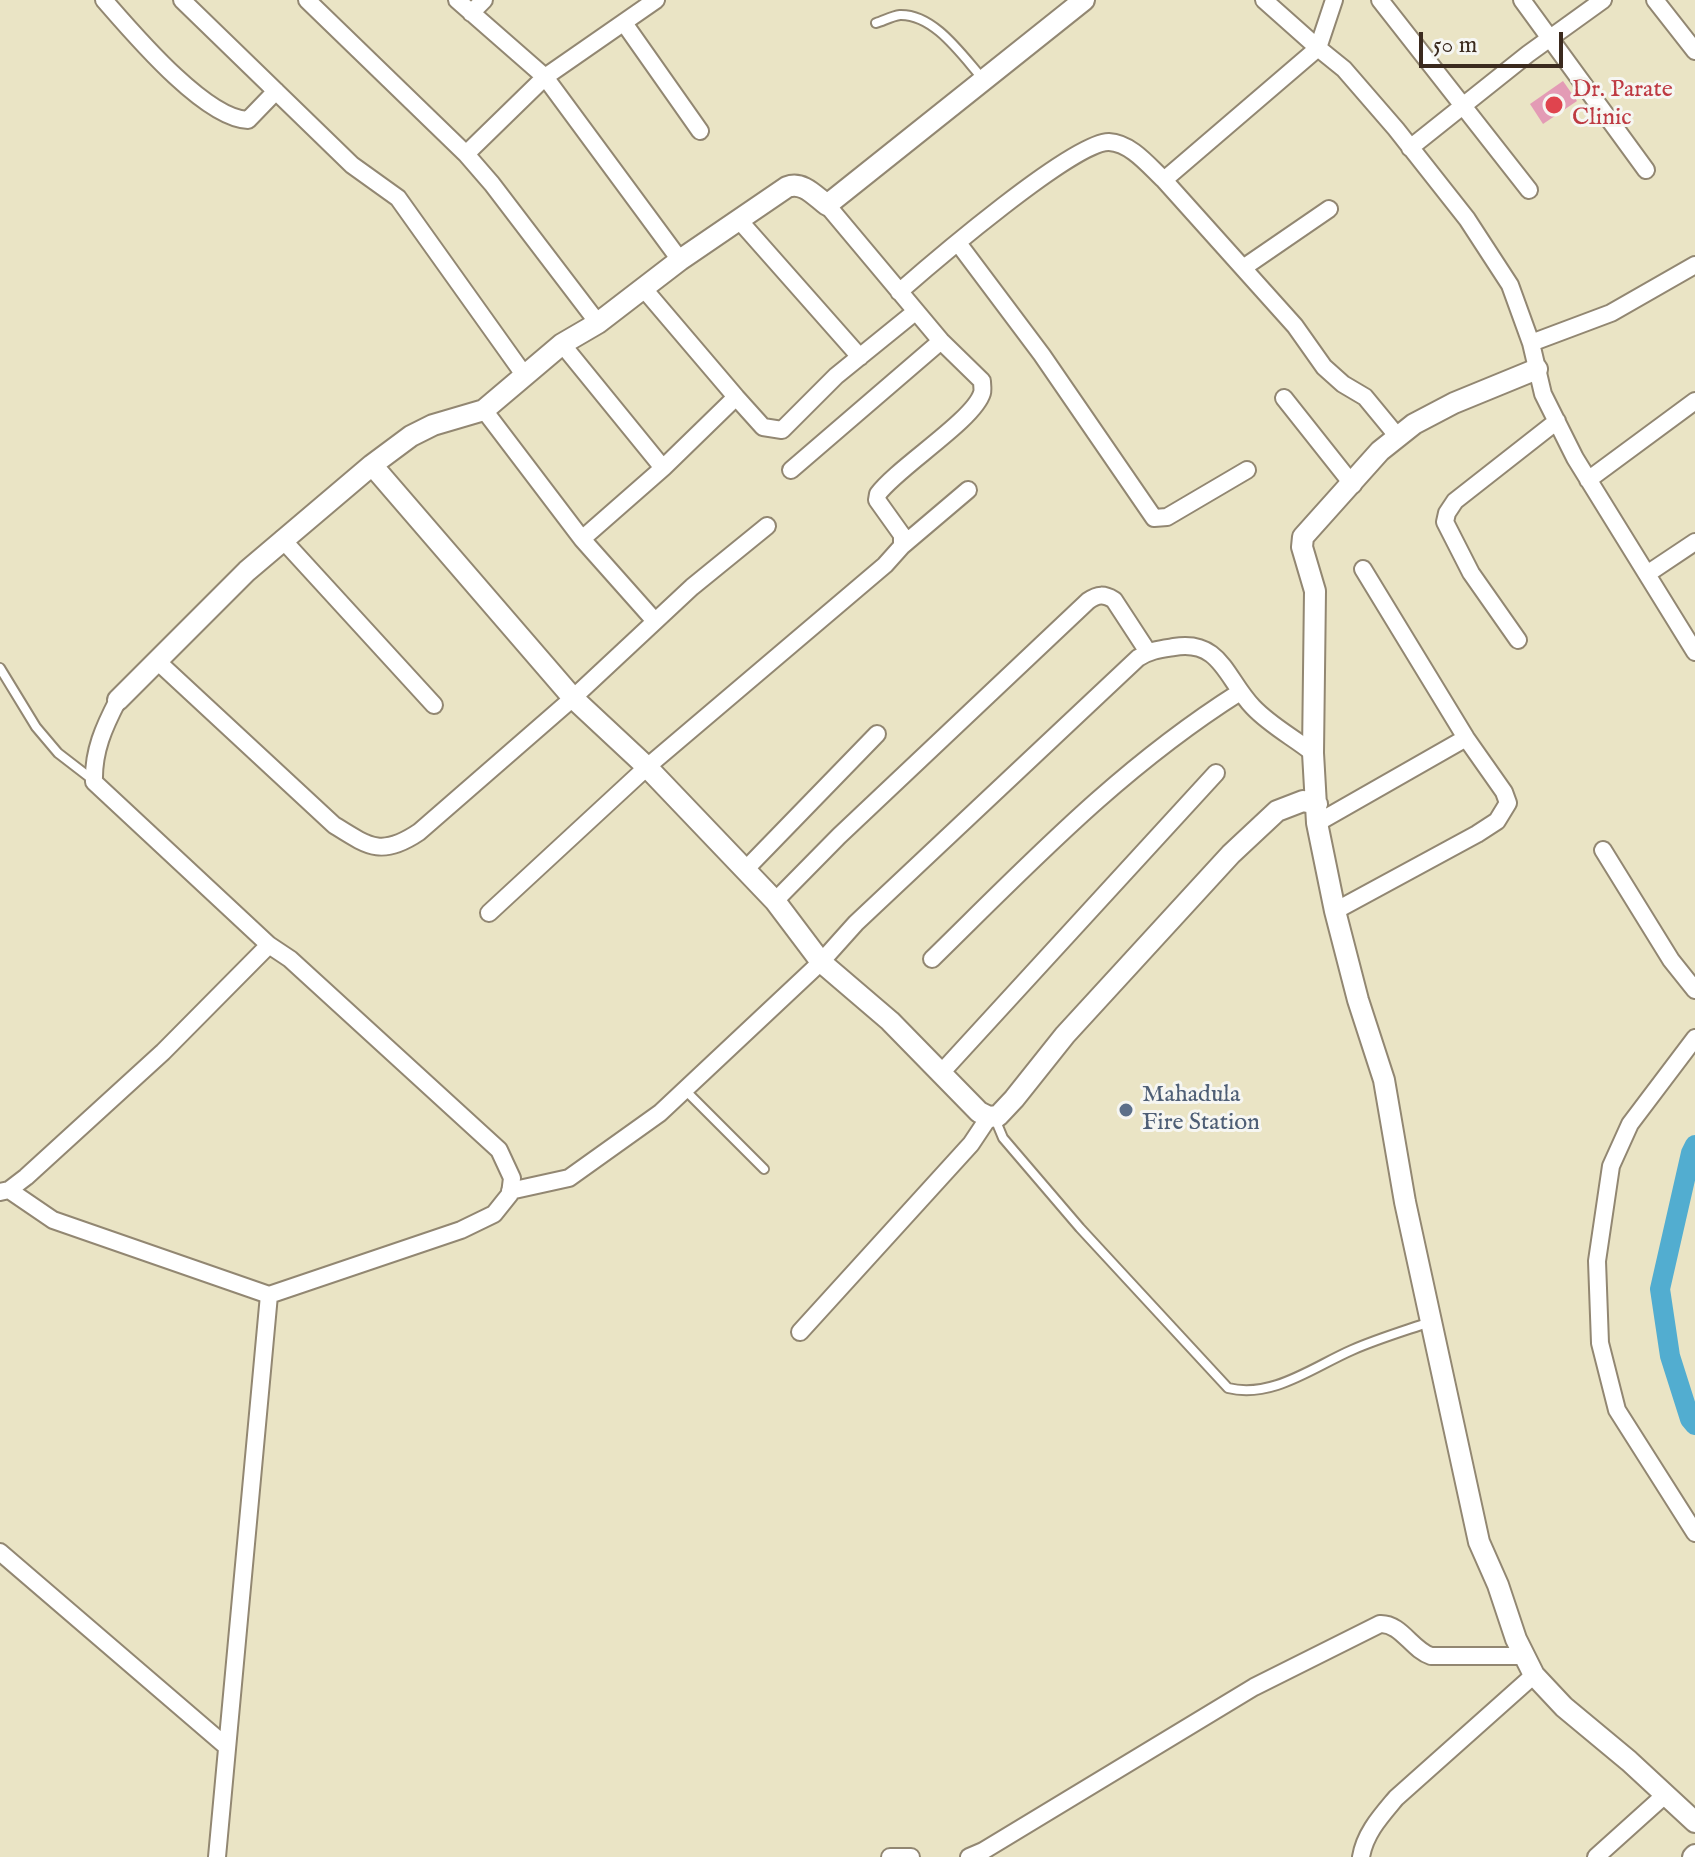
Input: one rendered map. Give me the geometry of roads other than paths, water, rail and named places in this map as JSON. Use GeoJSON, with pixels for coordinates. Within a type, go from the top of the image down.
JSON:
{"type":"FeatureCollection","features":[{"type":"Feature","properties":{"kind":"street"},"geometry":{"type":"LineString","coordinates":[[104,0],[189,89],[227,115],[248,120],[276,91]]}},
{"type":"Feature","properties":{"kind":"street"},"geometry":{"type":"LineString","coordinates":[[182,0],[352,165],[398,198],[525,376]]}},
{"type":"Feature","properties":{"kind":"street"},"geometry":{"type":"LineString","coordinates":[[307,0],[466,154],[598,323]]}},
{"type":"Feature","properties":{"kind":"street"},"geometry":{"type":"LineString","coordinates":[[457,0],[545,77],[680,260]]}},
{"type":"Feature","properties":{"kind":"street"},"geometry":{"type":"LineString","coordinates":[[471,13],[484,0]]}},
{"type":"Feature","properties":{"kind":"street"},"geometry":{"type":"LineString","coordinates":[[466,154],[545,77],[656,0]]}},
{"type":"Feature","properties":{"kind":"street"},"geometry":{"type":"LineString","coordinates":[[827,205],[1084,0]]}},
{"type":"Feature","properties":{"kind":"street"},"geometry":{"type":"LineString","coordinates":[[1264,0],[1344,69],[1467,219],[1510,285],[1531,343],[1543,394],[1588,480],[1695,652]]}},
{"type":"Feature","properties":{"kind":"street"},"geometry":{"type":"LineString","coordinates":[[1164,180],[1318,48],[1334,0]]}},
{"type":"Feature","properties":{"kind":"street"},"geometry":{"type":"LineString","coordinates":[[1380,0],[1529,190]]}},
{"type":"Feature","properties":{"kind":"street"},"geometry":{"type":"LineString","coordinates":[[1522,0],[1646,170]]}},
{"type":"Feature","properties":{"kind":"street"},"geometry":{"type":"LineString","coordinates":[[1410,148],[1603,0]]}},
{"type":"Feature","properties":{"kind":"street"},"geometry":{"type":"LineString","coordinates":[[1655,0],[1695,51]]}},
{"type":"Feature","properties":{"kind":"street"},"geometry":{"type":"LineString","coordinates":[[624,23],[700,131]]}},
{"type":"Feature","properties":{"kind":"street"},"geometry":{"type":"LineString","coordinates":[[899,292],[1046,174],[1086,148],[1109,142],[1132,150],[1164,180],[1295,326],[1324,367],[1343,384],[1365,397],[1398,437]]}},
{"type":"Feature","properties":{"kind":"street"},"geometry":{"type":"LineString","coordinates":[[269,945],[163,1052],[5,1191],[53,1220],[269,1295],[461,1230],[494,1214],[510,1191],[512,1178],[499,1150],[290,959],[269,945],[94,782],[93,763],[101,733],[118,700],[156,660],[282,539],[372,465],[411,436],[433,425],[484,410],[562,344],[598,323],[738,219],[795,184],[827,205],[915,312],[982,381],[983,392],[977,403],[878,494],[877,500],[902,535],[902,546]]}},
{"type":"Feature","properties":{"kind":"street"},"geometry":{"type":"LineString","coordinates":[[1243,268],[1329,209]]}},
{"type":"Feature","properties":{"kind":"street"},"geometry":{"type":"LineString","coordinates":[[738,219],[860,357]]}},
{"type":"Feature","properties":{"kind":"street"},"geometry":{"type":"LineString","coordinates":[[958,243],[1042,355],[1154,518],[1167,517],[1247,470]]}},
{"type":"Feature","properties":{"kind":"street"},"geometry":{"type":"LineString","coordinates":[[1531,343],[1611,313],[1695,265]]}},
{"type":"Feature","properties":{"kind":"street"},"geometry":{"type":"LineString","coordinates":[[644,289],[763,427],[782,430],[836,376],[915,312]]}},
{"type":"Feature","properties":{"kind":"street"},"geometry":{"type":"LineString","coordinates":[[791,470],[941,341]]}},
{"type":"Feature","properties":{"kind":"street"},"geometry":{"type":"LineString","coordinates":[[562,344],[663,468]]}},
{"type":"Feature","properties":{"kind":"street"},"geometry":{"type":"LineString","coordinates":[[1537,369],[1454,403],[1414,424],[1380,451],[1353,485],[1303,537],[1302,547],[1315,591],[1313,753],[1317,814],[1335,911],[1358,1000],[1384,1080],[1405,1202],[1479,1542],[1534,1675],[1564,1707],[1695,1822]]}},
{"type":"Feature","properties":{"kind":"street"},"geometry":{"type":"LineString","coordinates":[[582,539],[663,468],[736,397]]}},
{"type":"Feature","properties":{"kind":"street"},"geometry":{"type":"LineString","coordinates":[[1284,398],[1353,485]]}},
{"type":"Feature","properties":{"kind":"street"},"geometry":{"type":"LineString","coordinates":[[1588,480],[1695,401]]}},
{"type":"Feature","properties":{"kind":"street"},"geometry":{"type":"LineString","coordinates":[[484,410],[582,539],[654,620]]}},
{"type":"Feature","properties":{"kind":"street"},"geometry":{"type":"LineString","coordinates":[[1518,640],[1471,573],[1445,522],[1455,501],[1557,421]]}},
{"type":"Feature","properties":{"kind":"street"},"geometry":{"type":"LineString","coordinates":[[372,465],[573,698],[647,767],[775,901],[821,962],[890,1021],[979,1112],[994,1116]]}},
{"type":"Feature","properties":{"kind":"street"},"geometry":{"type":"LineString","coordinates":[[489,913],[647,767],[885,565],[902,546],[968,490]]}},
{"type":"Feature","properties":{"kind":"street"},"geometry":{"type":"LineString","coordinates":[[156,660],[334,825],[363,843],[385,849],[400,845],[419,832],[573,698],[654,620],[767,526]]}},
{"type":"Feature","properties":{"kind":"street"},"geometry":{"type":"LineString","coordinates":[[282,539],[434,705]]}},
{"type":"Feature","properties":{"kind":"street"},"geometry":{"type":"LineString","coordinates":[[1647,574],[1695,542]]}},
{"type":"Feature","properties":{"kind":"street"},"geometry":{"type":"LineString","coordinates":[[1335,911],[1477,834],[1497,821],[1508,803],[1363,569]]}},
{"type":"Feature","properties":{"kind":"street"},"geometry":{"type":"LineString","coordinates":[[775,901],[850,825],[1088,601],[1097,595],[1114,600],[1148,652]]}},
{"type":"Feature","properties":{"kind":"street"},"geometry":{"type":"LineString","coordinates":[[510,1191],[569,1178],[660,1113],[821,962],[856,923],[1127,668],[1148,652],[1187,645],[1204,648],[1217,658],[1240,692],[1271,724],[1313,753]]}},
{"type":"Feature","properties":{"kind":"street"},"geometry":{"type":"LineString","coordinates":[[932,959],[1113,784],[1176,734],[1240,692]]}},
{"type":"Feature","properties":{"kind":"street"},"geometry":{"type":"LineString","coordinates":[[745,870],[877,734]]}},
{"type":"Feature","properties":{"kind":"street"},"geometry":{"type":"LineString","coordinates":[[1317,814],[1466,738]]}},
{"type":"Feature","properties":{"kind":"street"},"geometry":{"type":"LineString","coordinates":[[941,1073],[1216,773]]}},
{"type":"Feature","properties":{"kind":"street"},"geometry":{"type":"LineString","coordinates":[[800,1332],[1231,854],[1277,811],[1303,801],[1317,814]]}},
{"type":"Feature","properties":{"kind":"street"},"geometry":{"type":"LineString","coordinates":[[1603,850],[1671,960],[1695,990]]}},
{"type":"Feature","properties":{"kind":"street"},"geometry":{"type":"LineString","coordinates":[[1695,1038],[1630,1124],[1611,1166],[1597,1261],[1600,1343],[1617,1410],[1695,1533]]}},
{"type":"Feature","properties":{"kind":"street"},"geometry":{"type":"LineString","coordinates":[[217,1857],[269,1295]]}},
{"type":"Feature","properties":{"kind":"street"},"geometry":{"type":"LineString","coordinates":[[0,1552],[227,1747]]}},
{"type":"Feature","properties":{"kind":"street"},"geometry":{"type":"LineString","coordinates":[[969,1857],[1254,1687],[1380,1624],[1393,1626],[1419,1652],[1431,1656],[1524,1656]]}},
{"type":"Feature","properties":{"kind":"street"},"geometry":{"type":"LineString","coordinates":[[1361,1857],[1363,1844],[1396,1798],[1534,1675]]}},
{"type":"Feature","properties":{"kind":"street"},"geometry":{"type":"LineString","coordinates":[[1596,1857],[1666,1794]]}},
{"type":"Feature","properties":{"kind":"street"},"geometry":{"type":"LineString","coordinates":[[890,1857],[911,1857]]}},
{"type":"Feature","properties":{"kind":"lane"},"geometry":{"type":"LineString","coordinates":[[876,23],[898,15],[915,17],[953,46],[984,80]]}},
{"type":"Feature","properties":{"kind":"lane"},"geometry":{"type":"LineString","coordinates":[[0,668],[36,727],[58,753],[94,782]]}},
{"type":"Feature","properties":{"kind":"lane"},"geometry":{"type":"LineString","coordinates":[[684,1090],[764,1169]]}},
{"type":"Feature","properties":{"kind":"lane"},"geometry":{"type":"LineString","coordinates":[[994,1116],[1003,1138],[1080,1228],[1228,1388],[1245,1392],[1273,1387],[1355,1348],[1430,1322]]}},
{"type":"Feature","properties":{"kind":"waterway"},"geometry":{"type":"LineString","coordinates":[[1695,1145],[1660,1289],[1670,1356],[1690,1419],[1695,1425]]}},
{"type":"Feature","properties":{"kind":"place","name":"Dr. Parate Clinic"},"geometry":{"type":"Point","coordinates":[1554,105]}},
{"type":"Feature","properties":{"kind":"place","name":"Mahadula Fire Station"},"geometry":{"type":"Point","coordinates":[1126,1110]}}]}
